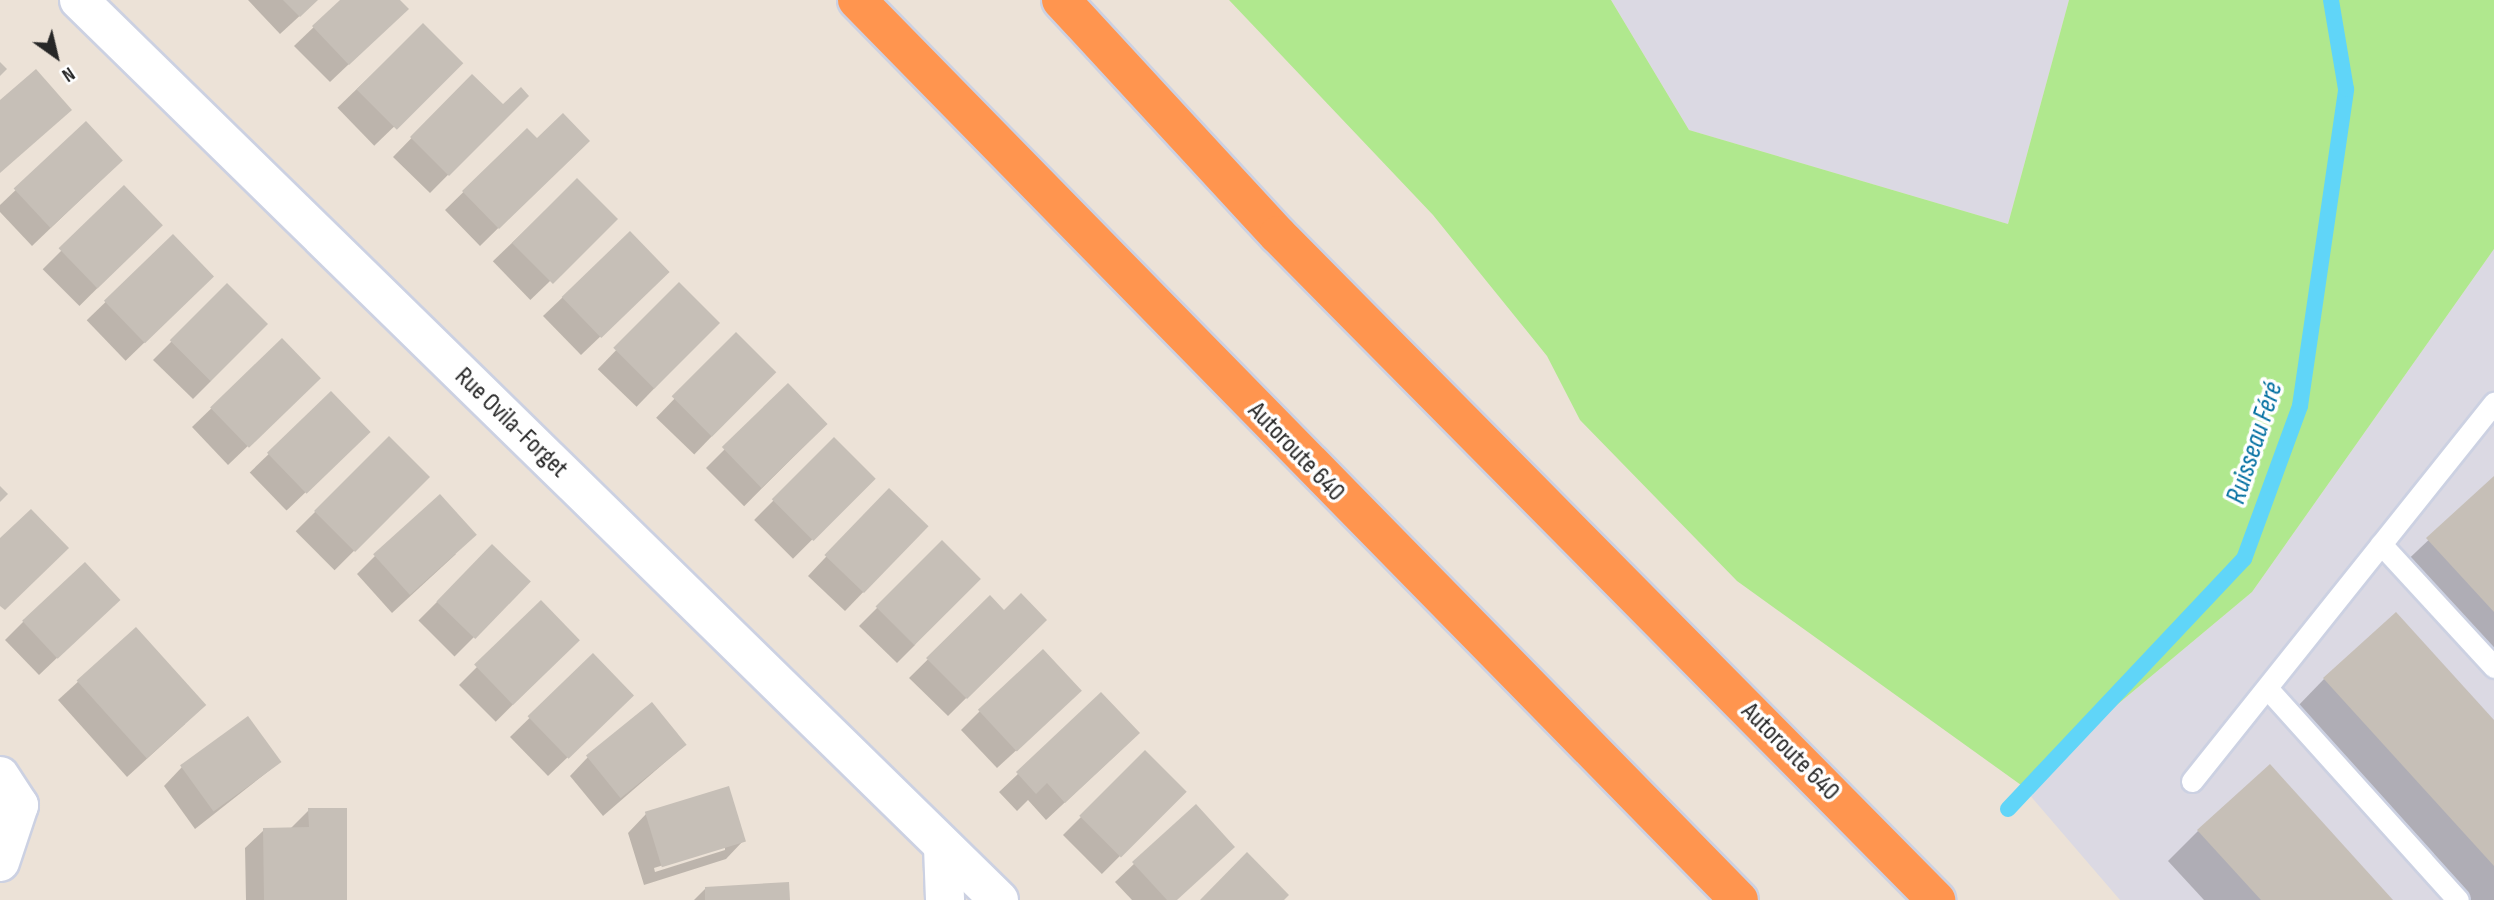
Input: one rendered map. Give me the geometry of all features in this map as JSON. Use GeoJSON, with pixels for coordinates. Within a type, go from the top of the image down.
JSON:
{"type":"FeatureCollection","features":[{"type":"Feature","properties":{"kind":"highway","name":"Autoroute 640"},"geometry":{"type":"LineString","coordinates":[[858,0],[1739,900]]}},
{"type":"Feature","properties":{"kind":"highway","name":"Autoroute 640"},"geometry":{"type":"LineString","coordinates":[[1061,0],[1278,235],[1936,900]]}},
{"type":"Feature","properties":{"kind":"street","name":"Rue Ovila-Forget"},"geometry":{"type":"LineString","coordinates":[[79,0],[999,900]]}},
{"type":"Feature","properties":{"kind":"street"},"geometry":{"type":"LineString","coordinates":[[0,776],[19,805],[0,862]]}},
{"type":"Feature","properties":{"kind":"street"},"geometry":{"type":"LineString","coordinates":[[943,847],[945,900]]}},
{"type":"Feature","properties":{"kind":"lane"},"geometry":{"type":"LineString","coordinates":[[2192,781],[2493,405]]}},
{"type":"Feature","properties":{"kind":"lane"},"geometry":{"type":"LineString","coordinates":[[2381,544],[2494,667]]}},
{"type":"Feature","properties":{"kind":"lane"},"geometry":{"type":"LineString","coordinates":[[2267,688],[2458,900]]}},
{"type":"Feature","properties":{"kind":"shaded area"},"geometry":{"type":"Polygon","coordinates":[[[1611,0],[2069,0],[2008,224],[1689,130],[1611,0]]]}},
{"type":"Feature","properties":{"kind":"shaded area"},"geometry":{"type":"Polygon","coordinates":[[[2494,249],[2494,900],[2120,900],[2021,785],[2252,592],[2494,249]]]}},
{"type":"Feature","properties":{"kind":"green space"},"geometry":{"type":"Polygon","coordinates":[[[1229,0],[1611,0],[1689,130],[2008,224],[2069,0],[2494,0],[2494,249],[2252,592],[2021,785],[1737,581],[1580,420],[1547,356],[1433,215],[1229,0]]]}},
{"type":"Feature","properties":{"kind":"building"},"geometry":{"type":"Polygon","coordinates":[[[283,0],[318,0],[300,17],[283,0]]]}},
{"type":"Feature","properties":{"kind":"building"},"geometry":{"type":"Polygon","coordinates":[[[340,0],[400,0],[409,9],[349,65],[312,26],[340,0]]]}},
{"type":"Feature","properties":{"kind":"building"},"geometry":{"type":"Polygon","coordinates":[[[423,23],[463,63],[397,130],[357,89],[423,23]]]}},
{"type":"Feature","properties":{"kind":"building"},"geometry":{"type":"Polygon","coordinates":[[[0,62],[7,69],[0,76],[0,62]]]}},
{"type":"Feature","properties":{"kind":"building"},"geometry":{"type":"Polygon","coordinates":[[[36,69],[72,110],[0,173],[0,100],[36,69]]]}},
{"type":"Feature","properties":{"kind":"building"},"geometry":{"type":"Polygon","coordinates":[[[472,74],[503,104],[521,87],[529,96],[449,176],[410,137],[472,74]]]}},
{"type":"Feature","properties":{"kind":"building"},"geometry":{"type":"Polygon","coordinates":[[[563,113],[590,141],[499,229],[462,191],[527,128],[537,138],[563,113]]]}},
{"type":"Feature","properties":{"kind":"building"},"geometry":{"type":"Polygon","coordinates":[[[86,121],[123,160],[50,228],[14,189],[86,121]]]}},
{"type":"Feature","properties":{"kind":"building"},"geometry":{"type":"Polygon","coordinates":[[[577,178],[618,219],[553,284],[512,243],[577,178]]]}},
{"type":"Feature","properties":{"kind":"building"},"geometry":{"type":"Polygon","coordinates":[[[124,185],[163,225],[97,288],[59,248],[124,185]]]}},
{"type":"Feature","properties":{"kind":"building"},"geometry":{"type":"Polygon","coordinates":[[[630,231],[670,272],[601,338],[562,297],[630,231]]]}},
{"type":"Feature","properties":{"kind":"building"},"geometry":{"type":"Polygon","coordinates":[[[173,234],[214,276],[145,343],[104,301],[173,234]]]}},
{"type":"Feature","properties":{"kind":"building"},"geometry":{"type":"Polygon","coordinates":[[[679,282],[720,323],[654,389],[613,348],[679,282]]]}},
{"type":"Feature","properties":{"kind":"building"},"geometry":{"type":"Polygon","coordinates":[[[227,283],[268,324],[211,381],[170,340],[227,283]]]}},
{"type":"Feature","properties":{"kind":"building"},"geometry":{"type":"Polygon","coordinates":[[[736,332],[776,372],[712,437],[672,396],[736,332]]]}},
{"type":"Feature","properties":{"kind":"building"},"geometry":{"type":"Polygon","coordinates":[[[282,338],[321,378],[249,448],[210,407],[282,338]]]}},
{"type":"Feature","properties":{"kind":"building"},"geometry":{"type":"Polygon","coordinates":[[[788,383],[828,424],[761,488],[722,447],[788,383]]]}},
{"type":"Feature","properties":{"kind":"building"},"geometry":{"type":"Polygon","coordinates":[[[331,391],[371,432],[307,494],[267,453],[331,391]]]}},
{"type":"Feature","properties":{"kind":"building"},"geometry":{"type":"Polygon","coordinates":[[[389,436],[430,477],[355,552],[314,511],[389,436]]]}},
{"type":"Feature","properties":{"kind":"building"},"geometry":{"type":"Polygon","coordinates":[[[834,437],[876,479],[813,541],[772,499],[834,437]]]}},
{"type":"Feature","properties":{"kind":"building"},"geometry":{"type":"Polygon","coordinates":[[[2494,476],[2494,612],[2426,538],[2494,476]]]}},
{"type":"Feature","properties":{"kind":"building"},"geometry":{"type":"Polygon","coordinates":[[[0,486],[8,494],[0,502],[0,486]]]}},
{"type":"Feature","properties":{"kind":"building"},"geometry":{"type":"Polygon","coordinates":[[[889,488],[929,526],[864,593],[824,555],[889,488]]]}},
{"type":"Feature","properties":{"kind":"building"},"geometry":{"type":"Polygon","coordinates":[[[440,494],[477,535],[410,595],[373,554],[440,494]]]}},
{"type":"Feature","properties":{"kind":"building"},"geometry":{"type":"Polygon","coordinates":[[[31,509],[69,548],[5,610],[0,606],[0,538],[31,509]]]}},
{"type":"Feature","properties":{"kind":"building"},"geometry":{"type":"Polygon","coordinates":[[[942,540],[981,579],[914,645],[876,606],[942,540]]]}},
{"type":"Feature","properties":{"kind":"building"},"geometry":{"type":"Polygon","coordinates":[[[492,544],[531,582],[475,639],[436,602],[492,544]]]}},
{"type":"Feature","properties":{"kind":"building"},"geometry":{"type":"Polygon","coordinates":[[[85,562],[120,600],[58,659],[22,621],[85,562]]]}},
{"type":"Feature","properties":{"kind":"building"},"geometry":{"type":"Polygon","coordinates":[[[1021,593],[1047,620],[967,699],[926,658],[990,595],[1004,610],[1021,593]]]}},
{"type":"Feature","properties":{"kind":"building"},"geometry":{"type":"Polygon","coordinates":[[[541,600],[580,640],[513,705],[474,665],[541,600]]]}},
{"type":"Feature","properties":{"kind":"building"},"geometry":{"type":"Polygon","coordinates":[[[2396,612],[2494,720],[2494,866],[2323,678],[2396,612]]]}},
{"type":"Feature","properties":{"kind":"building"},"geometry":{"type":"Polygon","coordinates":[[[136,627],[206,705],[147,759],[77,681],[136,627]]]}},
{"type":"Feature","properties":{"kind":"building"},"geometry":{"type":"Polygon","coordinates":[[[1043,649],[1082,691],[1017,751],[978,710],[1043,649]]]}},
{"type":"Feature","properties":{"kind":"building"},"geometry":{"type":"Polygon","coordinates":[[[593,653],[634,695],[569,759],[528,716],[593,653]]]}},
{"type":"Feature","properties":{"kind":"building"},"geometry":{"type":"Polygon","coordinates":[[[1101,692],[1140,733],[1065,803],[1047,783],[1036,794],[1016,772],[1101,692]]]}},
{"type":"Feature","properties":{"kind":"building"},"geometry":{"type":"Polygon","coordinates":[[[652,702],[687,745],[621,798],[586,755],[652,702]]]}},
{"type":"Feature","properties":{"kind":"building"},"geometry":{"type":"Polygon","coordinates":[[[248,716],[282,762],[214,811],[180,765],[248,716]]]}},
{"type":"Feature","properties":{"kind":"building"},"geometry":{"type":"Polygon","coordinates":[[[1145,750],[1187,792],[1121,857],[1079,816],[1145,750]]]}},
{"type":"Feature","properties":{"kind":"building"},"geometry":{"type":"Polygon","coordinates":[[[2270,764],[2393,900],[2261,900],[2197,830],[2270,764]]]}},
{"type":"Feature","properties":{"kind":"building"},"geometry":{"type":"Polygon","coordinates":[[[729,786],[746,841],[662,867],[645,812],[729,786]]]}},
{"type":"Feature","properties":{"kind":"building"},"geometry":{"type":"Polygon","coordinates":[[[1196,804],[1235,847],[1177,900],[1167,900],[1132,862],[1196,804]]]}},
{"type":"Feature","properties":{"kind":"building"},"geometry":{"type":"Polygon","coordinates":[[[308,808],[347,808],[347,900],[264,900],[263,828],[309,827],[308,808]]]}},
{"type":"Feature","properties":{"kind":"building"},"geometry":{"type":"Polygon","coordinates":[[[1247,852],[1289,895],[1284,900],[1200,900],[1247,852]]]}},
{"type":"Feature","properties":{"kind":"building"},"geometry":{"type":"Polygon","coordinates":[[[789,882],[790,900],[705,900],[705,887],[789,882]]]}},
{"type":"Feature","properties":{"kind":"waterway","name":"Ruisseau Féré"},"geometry":{"type":"LineString","coordinates":[[2008,809],[2244,559],[2300,406],[2346,89],[2331,0]]}}]}
